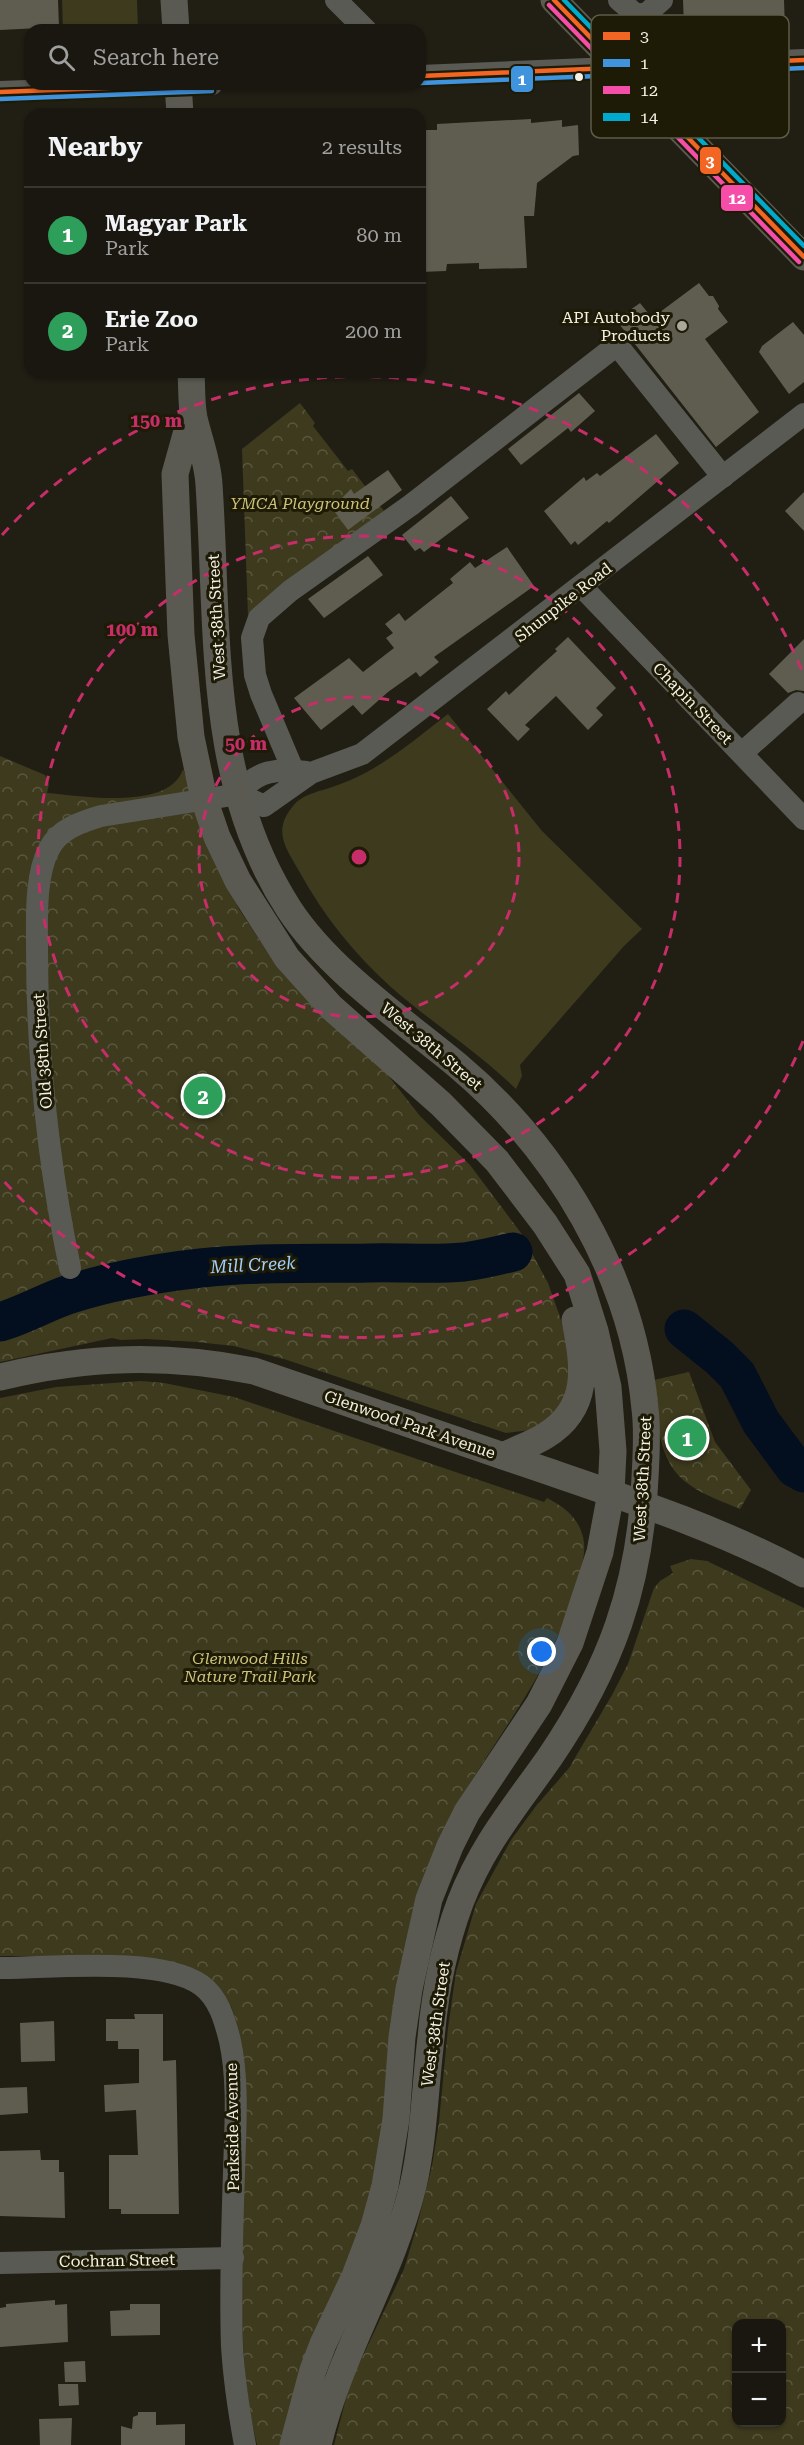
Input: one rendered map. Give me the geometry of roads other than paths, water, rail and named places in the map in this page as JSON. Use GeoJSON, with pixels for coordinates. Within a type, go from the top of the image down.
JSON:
{"type":"FeatureCollection","features":[{"type":"Feature","properties":{"kind":"main road"},"geometry":{"type":"LineString","coordinates":[[174,0],[176,24]]}},
{"type":"Feature","properties":{"kind":"main road"},"geometry":{"type":"LineString","coordinates":[[554,0],[591,38]]}},
{"type":"Feature","properties":{"kind":"main road"},"geometry":{"type":"LineString","coordinates":[[178,90],[180,108]]}},
{"type":"Feature","properties":{"kind":"main road"},"geometry":{"type":"LineString","coordinates":[[688,138],[804,258]]}},
{"type":"Feature","properties":{"kind":"main road","name":"West 38th Street"},"geometry":{"type":"LineString","coordinates":[[191,378],[193,412],[209,475],[223,719],[239,794],[255,848],[291,912],[319,946],[392,1013],[460,1068],[492,1098],[525,1132],[556,1172],[586,1221],[607,1265],[636,1349],[645,1408],[647,1452],[644,1504],[641,1539],[630,1593],[599,1672],[566,1733],[497,1828],[484,1850],[453,1923],[435,2003],[424,2112],[413,2185],[387,2266],[342,2367],[318,2445]]}},
{"type":"Feature","properties":{"kind":"main road","name":"West 38th Street"},"geometry":{"type":"LineString","coordinates":[[193,412],[175,474],[181,635],[191,737],[204,799],[228,859],[238,881],[287,958],[331,1007],[441,1104],[497,1161],[540,1217],[577,1274],[595,1331],[608,1387],[614,1451],[611,1493],[600,1552],[570,1643],[539,1704],[467,1812],[450,1846],[429,1899],[409,1989],[402,2037],[396,2119],[385,2186],[374,2226],[359,2266],[313,2370],[293,2445]]}},
{"type":"Feature","properties":{"kind":"main road"},"geometry":{"type":"LineString","coordinates":[[503,1456],[545,1436],[563,1422],[575,1407],[579,1390],[582,1362],[575,1318],[547,1245],[540,1217]]}},
{"type":"Feature","properties":{"kind":"main road","name":"Glenwood Park Avenue"},"geometry":{"type":"LineString","coordinates":[[0,1377],[100,1361],[155,1359],[210,1363],[254,1371],[644,1504],[714,1530],[804,1574]]}},
{"type":"Feature","properties":{"kind":"street"},"geometry":{"type":"LineString","coordinates":[[336,0],[360,24]]}},
{"type":"Feature","properties":{"kind":"street"},"geometry":{"type":"LineString","coordinates":[[619,0],[634,13],[645,15],[662,0]]}},
{"type":"Feature","properties":{"kind":"street"},"geometry":{"type":"LineString","coordinates":[[789,61],[804,60]]}},
{"type":"Feature","properties":{"kind":"street"},"geometry":{"type":"LineString","coordinates":[[426,75],[591,69]]}},
{"type":"Feature","properties":{"kind":"street"},"geometry":{"type":"LineString","coordinates":[[0,92],[51,90]]}},
{"type":"Feature","properties":{"kind":"street"},"geometry":{"type":"LineString","coordinates":[[302,772],[255,675],[252,638],[259,618],[290,591],[411,505],[617,345],[723,477]]}},
{"type":"Feature","properties":{"kind":"street","name":"Shunpike Road"},"geometry":{"type":"LineString","coordinates":[[239,794],[247,782],[256,777],[278,771],[302,772],[352,759],[370,749],[804,414]]}},
{"type":"Feature","properties":{"kind":"street","name":"Chapin Street"},"geometry":{"type":"LineString","coordinates":[[582,587],[804,819]]}},
{"type":"Feature","properties":{"kind":"street"},"geometry":{"type":"LineString","coordinates":[[741,753],[798,704]]}},
{"type":"Feature","properties":{"kind":"street"},"geometry":{"type":"LineString","coordinates":[[204,799],[239,794]]}},
{"type":"Feature","properties":{"kind":"street","name":"Old 38th Street"},"geometry":{"type":"LineString","coordinates":[[70,1268],[57,1207],[39,1025],[38,891],[48,851],[58,836],[87,820],[204,799]]}},
{"type":"Feature","properties":{"kind":"street","name":"Parkside Avenue"},"geometry":{"type":"LineString","coordinates":[[0,1968],[120,1966],[163,1970],[188,1978],[202,1986],[211,1995],[224,2020],[230,2043],[236,2122],[232,2346],[237,2398],[245,2445]]}},
{"type":"Feature","properties":{"kind":"street","name":"Cochran Street"},"geometry":{"type":"LineString","coordinates":[[0,2263],[233,2258]]}},
{"type":"Feature","properties":{"kind":"waterway","name":"Mill Creek"},"geometry":{"type":"LineString","coordinates":[[0,1322],[83,1290],[133,1278],[184,1270],[264,1264],[452,1263],[513,1252]]}},
{"type":"Feature","properties":{"kind":"waterway","name":"Mill Creek"},"geometry":{"type":"LineString","coordinates":[[684,1329],[737,1375],[761,1422],[795,1468],[804,1473]]}},
{"type":"Feature","properties":{"kind":"place","name":"API Autobody Products"},"geometry":{"type":"Point","coordinates":[682,326]}},
{"type":"Feature","properties":{"kind":"place","name":"Erie Zoo"},"geometry":{"type":"Point","coordinates":[203,1096]}},
{"type":"Feature","properties":{"kind":"place","name":"Magyar Park"},"geometry":{"type":"Point","coordinates":[687,1438]}},
{"type":"Feature","properties":{"kind":"park label","name":"YMCA Playground"},"geometry":{"type":"Point","coordinates":[300,503]}},
{"type":"Feature","properties":{"kind":"park label","name":"Glenwood Hills Nature Trail Park"},"geometry":{"type":"Point","coordinates":[250,1667]}}]}
